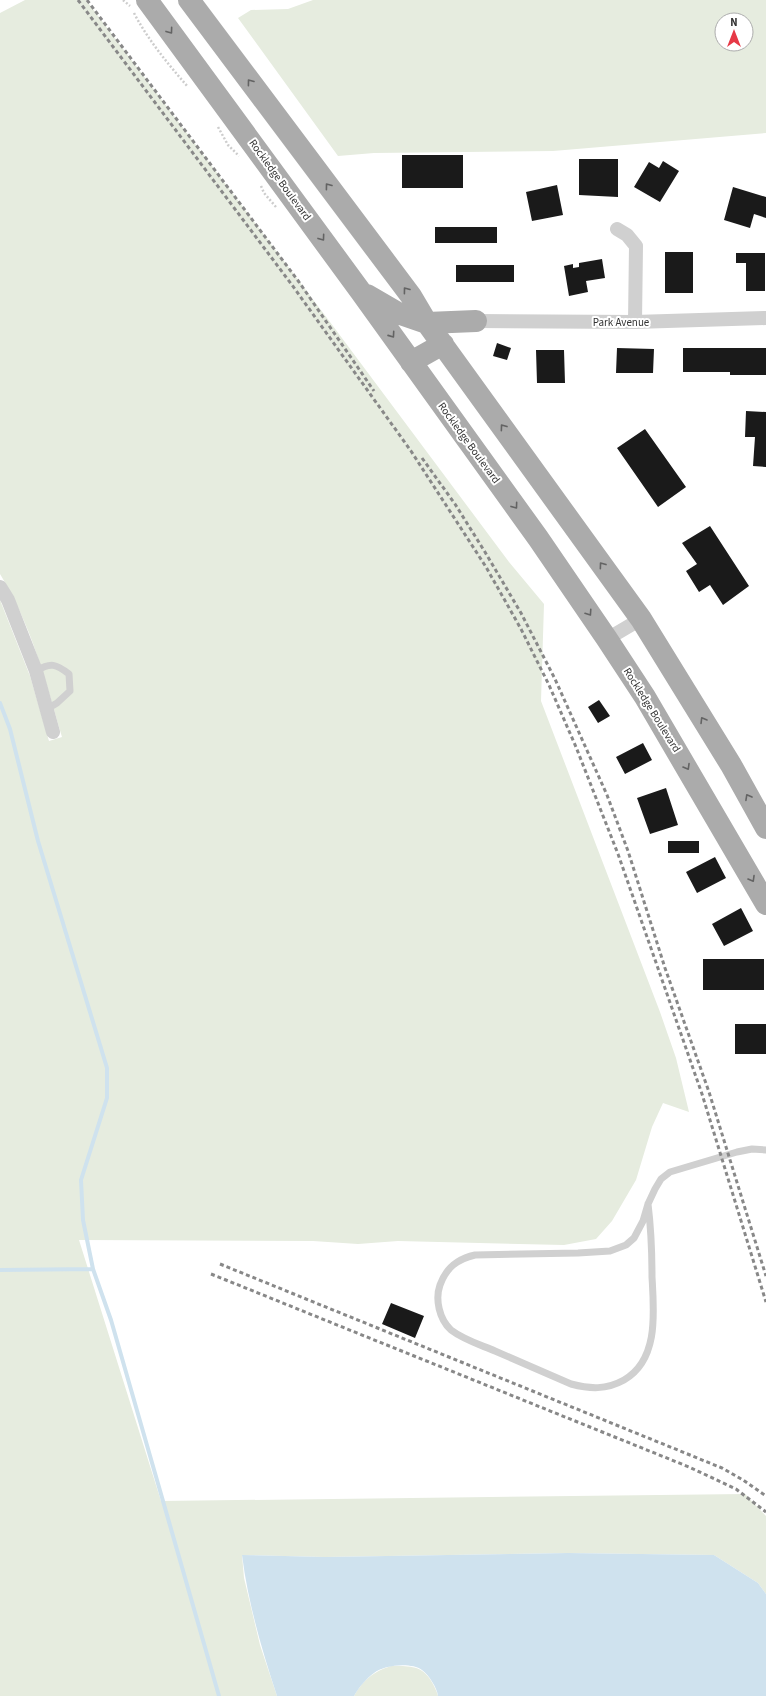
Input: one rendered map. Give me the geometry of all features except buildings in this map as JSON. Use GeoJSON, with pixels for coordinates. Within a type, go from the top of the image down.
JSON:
{"type":"FeatureCollection","features":[{"type":"Feature","properties":{"kind":"main road","name":"Rockledge Boulevard"},"geometry":{"type":"LineString","coordinates":[[147,0],[361,292],[538,538],[649,703],[765,900]]}},
{"type":"Feature","properties":{"kind":"main road"},"geometry":{"type":"LineString","coordinates":[[189,0],[411,296],[427,323],[641,619],[731,765],[766,828]]}},
{"type":"Feature","properties":{"kind":"main road"},"geometry":{"type":"LineString","coordinates":[[361,292],[398,313],[427,323],[476,321]]}},
{"type":"Feature","properties":{"kind":"main road"},"geometry":{"type":"LineString","coordinates":[[460,369],[458,353],[460,338],[476,321]]}},
{"type":"Feature","properties":{"kind":"main road"},"geometry":{"type":"LineString","coordinates":[[411,362],[443,344]]}},
{"type":"Feature","properties":{"kind":"street"},"geometry":{"type":"LineString","coordinates":[[617,229],[626,235],[636,246],[635,322]]}},
{"type":"Feature","properties":{"kind":"street","name":"Park Avenue"},"geometry":{"type":"LineString","coordinates":[[476,321],[635,322],[766,318]]}},
{"type":"Feature","properties":{"kind":"street"},"geometry":{"type":"LineString","coordinates":[[0,587],[8,600],[36,671],[54,732]]}},
{"type":"Feature","properties":{"kind":"street"},"geometry":{"type":"LineString","coordinates":[[607,639],[641,619]]}},
{"type":"Feature","properties":{"kind":"lane"},"geometry":{"type":"LineString","coordinates":[[36,671],[46,666],[57,665],[70,674],[70,690],[57,703],[47,709]]}},
{"type":"Feature","properties":{"kind":"lane"},"geometry":{"type":"LineString","coordinates":[[648,1204],[651,1229],[653,1306],[651,1342],[641,1366],[631,1376],[618,1384],[603,1389],[588,1389],[571,1384],[468,1340],[450,1329],[441,1314],[437,1301],[443,1276],[451,1265],[463,1258],[474,1255],[610,1251],[626,1245],[634,1238],[644,1221],[648,1204],[661,1179],[670,1172],[737,1152],[752,1149],[766,1150]]}},
{"type":"Feature","properties":{"kind":"shaded area"},"geometry":{"type":"Polygon","coordinates":[[[25,0],[86,0],[327,318],[509,562],[544,604],[541,701],[660,1012],[676,1058],[689,1112],[663,1103],[652,1127],[636,1180],[612,1221],[596,1239],[564,1245],[398,1241],[358,1244],[313,1241],[79,1240],[161,1501],[745,1494],[766,1516],[766,1594],[758,1583],[714,1555],[568,1553],[325,1557],[242,1555],[244,1578],[260,1645],[277,1696],[0,1696],[0,600],[30,676],[49,741],[62,737],[37,654],[21,613],[0,574],[0,13],[25,0]]]}},
{"type":"Feature","properties":{"kind":"shaded area"},"geometry":{"type":"Polygon","coordinates":[[[313,0],[766,0],[766,133],[553,151],[374,153],[338,156],[238,18],[251,10],[288,9],[313,0]]]}},
{"type":"Feature","properties":{"kind":"shaded area"},"geometry":{"type":"Polygon","coordinates":[[[391,1666],[405,1666],[421,1670],[429,1678],[438,1696],[354,1696],[365,1681],[379,1671],[391,1666]]]}},
{"type":"Feature","properties":{"kind":"water"},"geometry":{"type":"Polygon","coordinates":[[[568,1553],[714,1555],[758,1583],[766,1594],[766,1696],[438,1696],[430,1678],[425,1672],[405,1665],[391,1666],[378,1670],[365,1681],[354,1696],[277,1696],[256,1626],[242,1555],[325,1557],[568,1553]]]}},
{"type":"Feature","properties":{"kind":"waterway"},"geometry":{"type":"LineString","coordinates":[[0,703],[10,729],[38,841],[107,1068],[107,1098],[81,1180],[83,1220],[93,1269],[111,1320],[219,1696]]}},
{"type":"Feature","properties":{"kind":"waterway"},"geometry":{"type":"LineString","coordinates":[[0,1270],[93,1269]]}},
{"type":"Feature","properties":{"kind":"railway"},"geometry":{"type":"LineString","coordinates":[[78,0],[292,285],[411,451],[486,567],[521,629],[549,685],[576,747],[618,854],[702,1094],[766,1302]]}},
{"type":"Feature","properties":{"kind":"railway"},"geometry":{"type":"LineString","coordinates":[[87,0],[299,282],[374,391]]}},
{"type":"Feature","properties":{"kind":"railway"},"geometry":{"type":"LineString","coordinates":[[422,458],[455,504],[521,613],[555,679],[607,795],[628,851],[665,968],[709,1092],[766,1276]]}},
{"type":"Feature","properties":{"kind":"railway"},"geometry":{"type":"LineString","coordinates":[[220,1264],[722,1468],[766,1496]]}},
{"type":"Feature","properties":{"kind":"railway"},"geometry":{"type":"LineString","coordinates":[[211,1274],[689,1467],[736,1489],[766,1512]]}}]}
